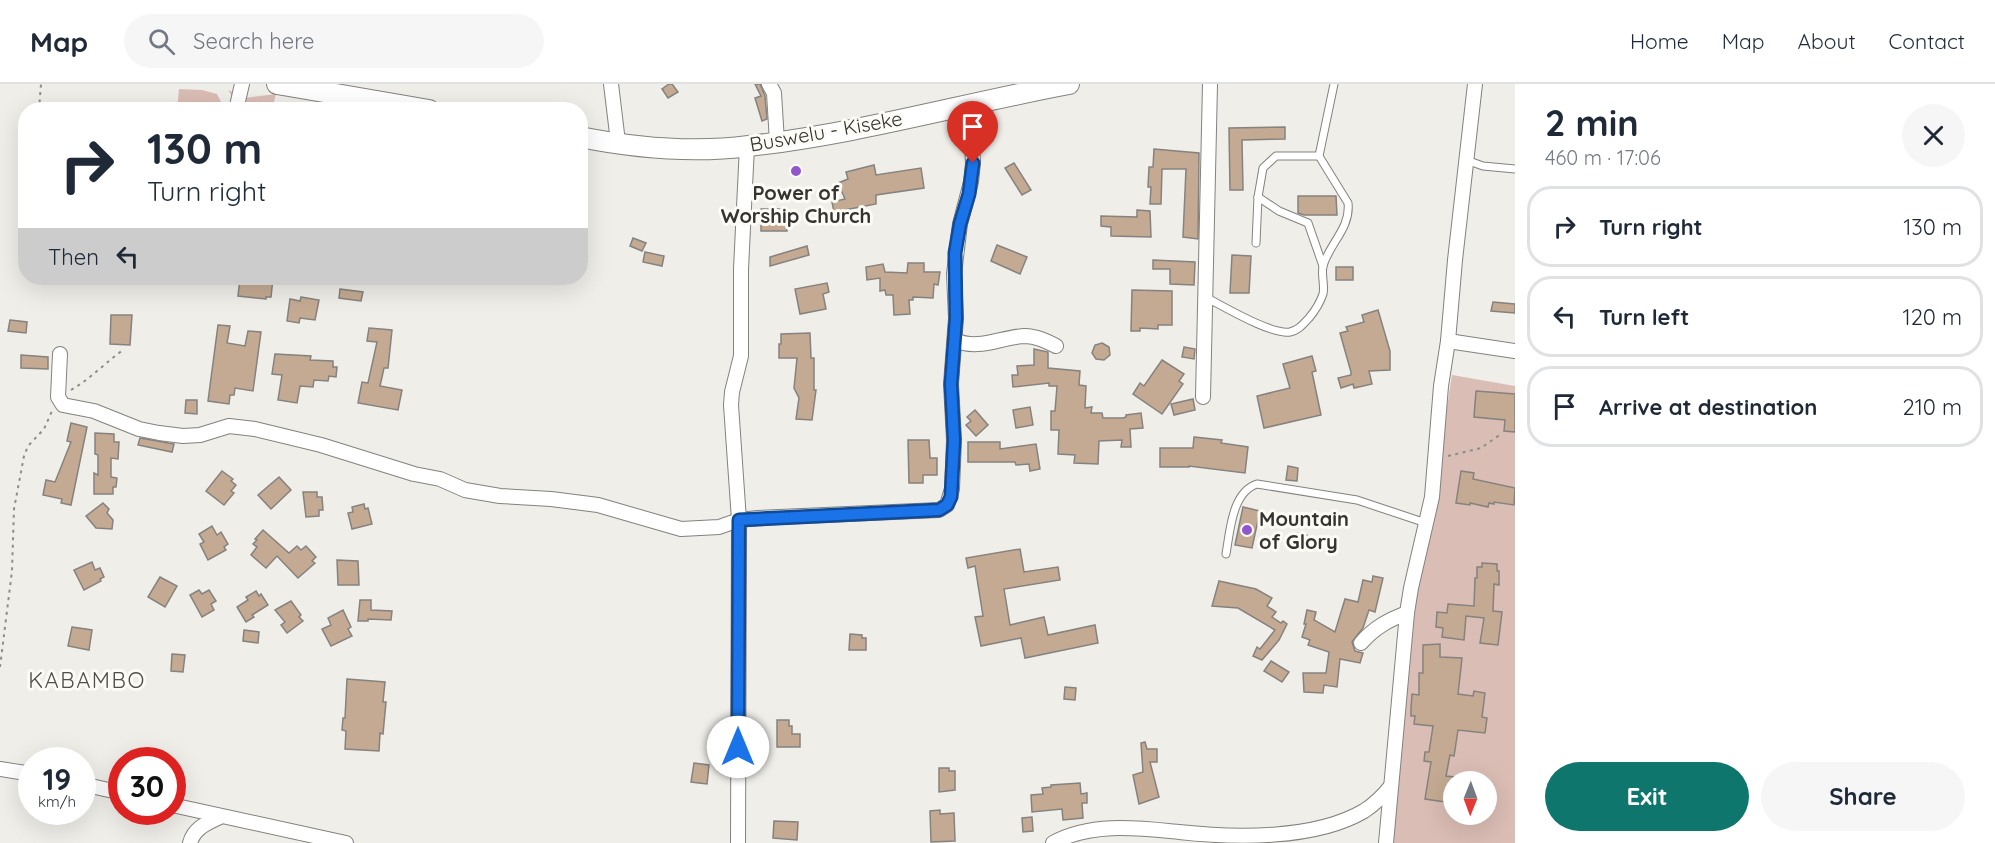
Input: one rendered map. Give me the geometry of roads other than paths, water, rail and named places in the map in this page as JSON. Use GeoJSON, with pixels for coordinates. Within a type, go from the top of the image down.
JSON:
{"type":"FeatureCollection","features":[{"type":"Feature","properties":{"kind":"main road"},"geometry":{"type":"LineString","coordinates":[[277,84],[379,102]]}},
{"type":"Feature","properties":{"kind":"main road","name":"Buswelu - Kiseke"},"geometry":{"type":"LineString","coordinates":[[588,138],[687,148],[747,147],[811,137],[970,104],[1024,88],[1069,84]]}},
{"type":"Feature","properties":{"kind":"street"},"geometry":{"type":"LineString","coordinates":[[238,102],[242,84]]}},
{"type":"Feature","properties":{"kind":"street"},"geometry":{"type":"LineString","coordinates":[[611,84],[618,142]]}},
{"type":"Feature","properties":{"kind":"street"},"geometry":{"type":"LineString","coordinates":[[769,84],[774,93],[777,142]]}},
{"type":"Feature","properties":{"kind":"street"},"geometry":{"type":"LineString","coordinates":[[1203,397],[1210,84]]}},
{"type":"Feature","properties":{"kind":"street"},"geometry":{"type":"LineString","coordinates":[[1386,843],[1407,613],[1432,497],[1475,84]]}},
{"type":"Feature","properties":{"kind":"street"},"geometry":{"type":"LineString","coordinates":[[60,354],[58,397],[63,405],[85,408],[139,429],[183,436],[200,435],[229,426],[242,427],[321,445],[394,469],[440,479],[465,490],[500,496],[597,505],[681,529],[719,527],[739,520],[939,510],[947,505],[951,497],[953,464],[951,384],[955,340],[955,253],[962,215],[969,194],[973,163],[970,104]]}},
{"type":"Feature","properties":{"kind":"street"},"geometry":{"type":"LineString","coordinates":[[738,843],[739,520],[731,405],[741,356],[741,269],[747,147]]}},
{"type":"Feature","properties":{"kind":"street"},"geometry":{"type":"LineString","coordinates":[[955,340],[966,344],[976,344],[1024,336],[1036,337],[1056,346]]}},
{"type":"Feature","properties":{"kind":"street"},"geometry":{"type":"LineString","coordinates":[[1448,341],[1515,351]]}},
{"type":"Feature","properties":{"kind":"street"},"geometry":{"type":"LineString","coordinates":[[1361,644],[1377,628],[1407,613]]}},
{"type":"Feature","properties":{"kind":"street"},"geometry":{"type":"LineString","coordinates":[[0,770],[18,772]]}},
{"type":"Feature","properties":{"kind":"street"},"geometry":{"type":"LineString","coordinates":[[1053,843],[1061,838],[1096,830],[1135,827],[1214,835],[1274,834],[1313,829],[1341,821],[1363,811],[1381,798],[1391,786]]}},
{"type":"Feature","properties":{"kind":"street"},"geometry":{"type":"LineString","coordinates":[[186,808],[346,843]]}},
{"type":"Feature","properties":{"kind":"street"},"geometry":{"type":"LineString","coordinates":[[190,843],[201,826],[220,817]]}},
{"type":"Feature","properties":{"kind":"lane"},"geometry":{"type":"LineString","coordinates":[[1323,266],[1347,220],[1349,211],[1348,203],[1319,156],[1334,84]]}},
{"type":"Feature","properties":{"kind":"lane"},"geometry":{"type":"LineString","coordinates":[[1256,243],[1258,198],[1263,168],[1276,156],[1319,156]]}},
{"type":"Feature","properties":{"kind":"lane"},"geometry":{"type":"LineString","coordinates":[[1466,160],[1483,166],[1515,170]]}},
{"type":"Feature","properties":{"kind":"lane"},"geometry":{"type":"LineString","coordinates":[[1205,297],[1278,332],[1290,332],[1299,328],[1314,312],[1323,294],[1323,266],[1308,223],[1280,212],[1258,198]]}},
{"type":"Feature","properties":{"kind":"lane"},"geometry":{"type":"LineString","coordinates":[[1226,554],[1237,504],[1242,493],[1257,484],[1358,500],[1426,523]]}},
{"type":"Feature","properties":{"kind":"place","name":"Power of Worship Church"},"geometry":{"type":"Point","coordinates":[796,171]}},
{"type":"Feature","properties":{"kind":"place","name":"Mountain of Glory"},"geometry":{"type":"Point","coordinates":[1247,530]}},
{"type":"Feature","properties":{"kind":"district","name":"KABAMBO"},"geometry":{"type":"Point","coordinates":[87,680]}}]}
